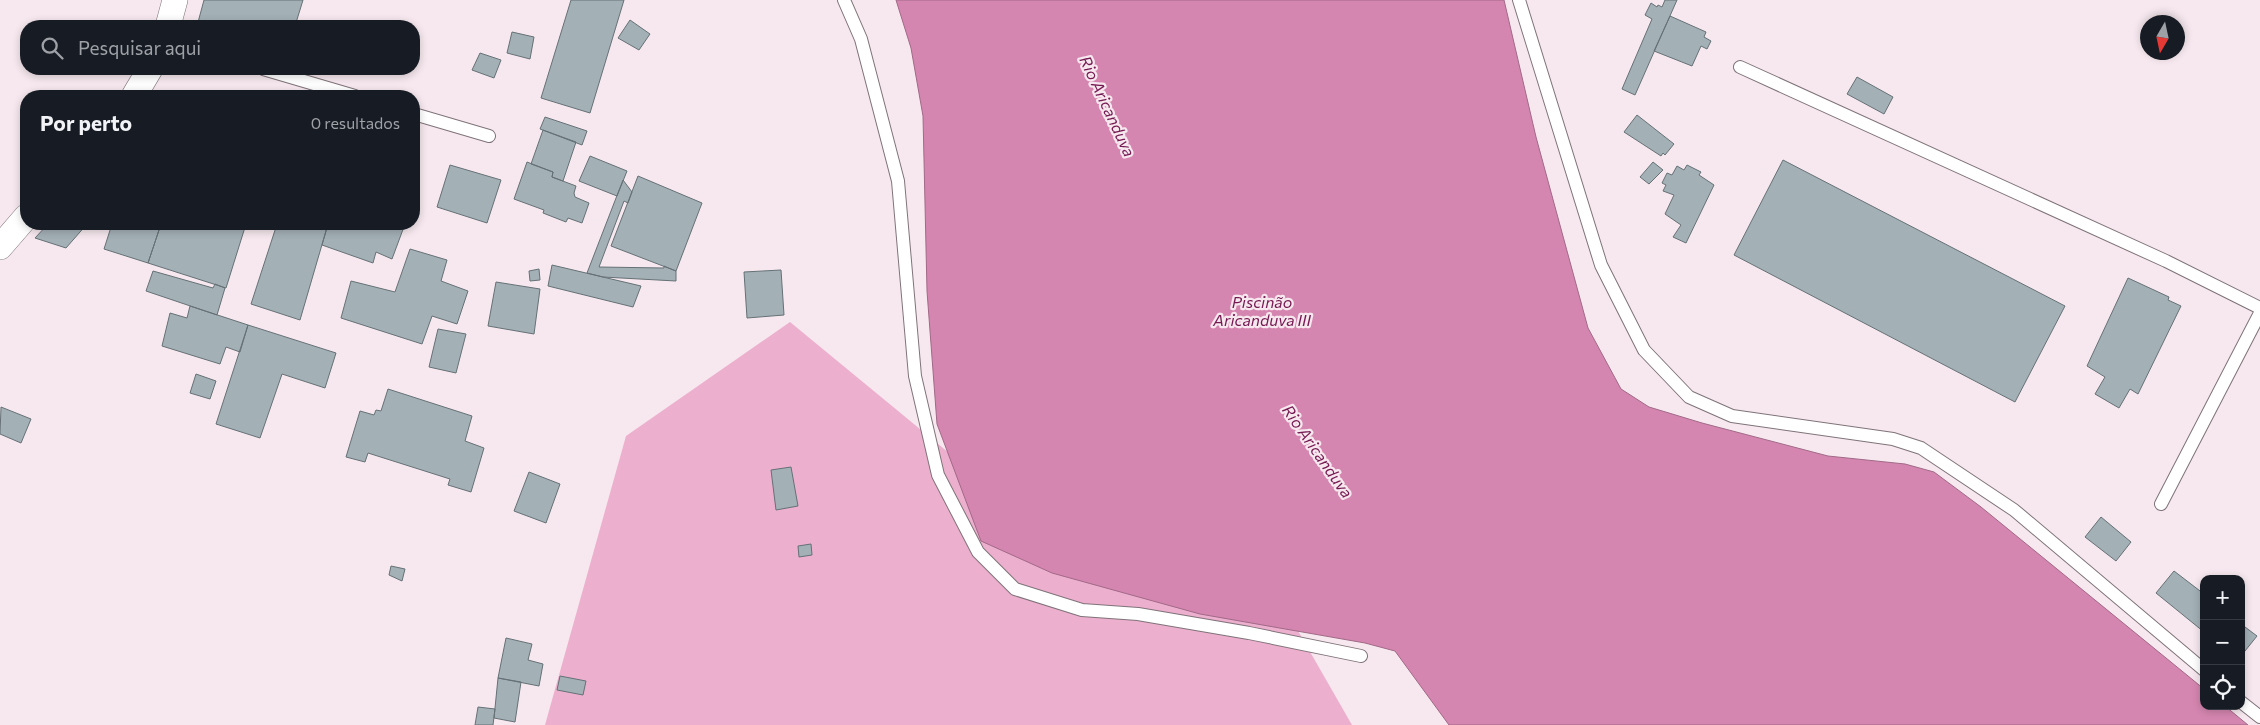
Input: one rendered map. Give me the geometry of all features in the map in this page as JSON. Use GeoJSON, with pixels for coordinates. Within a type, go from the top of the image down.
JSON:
{"type":"FeatureCollection","features":[{"type":"Feature","properties":{"kind":"street"},"geometry":{"type":"LineString","coordinates":[[170,20],[175,0]]}},
{"type":"Feature","properties":{"kind":"street"},"geometry":{"type":"LineString","coordinates":[[138,90],[146,75]]}},
{"type":"Feature","properties":{"kind":"street"},"geometry":{"type":"LineString","coordinates":[[0,248],[20,224]]}},
{"type":"Feature","properties":{"kind":"lane"},"geometry":{"type":"LineString","coordinates":[[844,0],[861,39],[898,182],[915,376],[938,475],[978,552],[1015,589],[1082,610],[1147,616],[1249,633],[1361,656]]}},
{"type":"Feature","properties":{"kind":"lane"},"geometry":{"type":"LineString","coordinates":[[1519,0],[1601,265],[1644,350],[1689,397],[1732,416],[1893,439],[1922,448],[2014,510],[2200,667]]}},
{"type":"Feature","properties":{"kind":"lane"},"geometry":{"type":"LineString","coordinates":[[1740,66],[2166,261],[2260,308]]}},
{"type":"Feature","properties":{"kind":"lane"},"geometry":{"type":"LineString","coordinates":[[283,75],[335,90]]}},
{"type":"Feature","properties":{"kind":"lane"},"geometry":{"type":"LineString","coordinates":[[420,116],[490,136]]}},
{"type":"Feature","properties":{"kind":"lane"},"geometry":{"type":"LineString","coordinates":[[2161,504],[2260,313]]}},
{"type":"Feature","properties":{"kind":"lane"},"geometry":{"type":"LineString","coordinates":[[2245,705],[2260,718]]}},
{"type":"Feature","properties":{"kind":"shaded area"},"geometry":{"type":"Polygon","coordinates":[[[790,322],[960,462],[1185,434],[1352,725],[545,725],[626,436],[790,322]]]}},
{"type":"Feature","properties":{"kind":"water","name":"Piscinão Aricanduva III"},"geometry":{"type":"Polygon","coordinates":[[[896,0],[1504,0],[1536,137],[1588,328],[1621,389],[1649,407],[1702,423],[1828,456],[1905,464],[1934,472],[1981,507],[2200,686],[2200,710],[2230,710],[2248,725],[1449,725],[1395,651],[1365,643],[1200,614],[1052,573],[981,541],[937,424],[927,291],[923,116],[911,48],[896,0]]]}},
{"type":"Feature","properties":{"kind":"building"},"geometry":{"type":"Polygon","coordinates":[[[204,0],[303,0],[297,20],[199,20],[204,0]]]}},
{"type":"Feature","properties":{"kind":"building"},"geometry":{"type":"Polygon","coordinates":[[[571,0],[624,0],[590,113],[541,98],[571,0]]]}},
{"type":"Feature","properties":{"kind":"building"},"geometry":{"type":"Polygon","coordinates":[[[1665,0],[1677,0],[1635,95],[1622,89],[1652,19],[1645,15],[1651,3],[1657,7],[1658,5],[1662,7],[1665,0]]]}},
{"type":"Feature","properties":{"kind":"building"},"geometry":{"type":"Polygon","coordinates":[[[1670,16],[1706,32],[1704,37],[1711,41],[1707,49],[1701,46],[1692,66],[1654,51],[1670,16]]]}},
{"type":"Feature","properties":{"kind":"building"},"geometry":{"type":"Polygon","coordinates":[[[630,20],[650,34],[639,50],[618,38],[630,20]]]}},
{"type":"Feature","properties":{"kind":"building"},"geometry":{"type":"Polygon","coordinates":[[[512,32],[534,37],[530,59],[507,53],[512,32]]]}},
{"type":"Feature","properties":{"kind":"building"},"geometry":{"type":"Polygon","coordinates":[[[480,53],[501,60],[494,78],[472,70],[480,53]]]}},
{"type":"Feature","properties":{"kind":"building"},"geometry":{"type":"Polygon","coordinates":[[[1857,77],[1893,97],[1884,114],[1847,94],[1857,77]]]}},
{"type":"Feature","properties":{"kind":"building"},"geometry":{"type":"Polygon","coordinates":[[[1637,115],[1674,144],[1665,155],[1663,153],[1661,156],[1624,132],[1637,115]]]}},
{"type":"Feature","properties":{"kind":"building"},"geometry":{"type":"Polygon","coordinates":[[[545,117],[587,131],[582,145],[540,129],[545,117]]]}},
{"type":"Feature","properties":{"kind":"building"},"geometry":{"type":"Polygon","coordinates":[[[543,130],[576,142],[563,181],[552,177],[553,172],[531,164],[543,130]]]}},
{"type":"Feature","properties":{"kind":"building"},"geometry":{"type":"Polygon","coordinates":[[[590,156],[627,171],[617,196],[579,181],[590,156]]]}},
{"type":"Feature","properties":{"kind":"building"},"geometry":{"type":"Polygon","coordinates":[[[1783,160],[2065,306],[2015,402],[1734,255],[1783,160]]]}},
{"type":"Feature","properties":{"kind":"building"},"geometry":{"type":"Polygon","coordinates":[[[527,162],[553,172],[552,177],[576,186],[575,197],[589,203],[582,223],[568,218],[566,222],[543,213],[544,210],[514,199],[527,162]]]}},
{"type":"Feature","properties":{"kind":"building"},"geometry":{"type":"Polygon","coordinates":[[[1653,162],[1663,170],[1649,184],[1640,177],[1653,162]]]}},
{"type":"Feature","properties":{"kind":"building"},"geometry":{"type":"Polygon","coordinates":[[[450,165],[501,180],[487,223],[437,207],[450,165]]]}},
{"type":"Feature","properties":{"kind":"building"},"geometry":{"type":"Polygon","coordinates":[[[1687,165],[1701,172],[1699,175],[1714,185],[1686,243],[1673,237],[1681,225],[1665,214],[1674,195],[1663,191],[1666,185],[1662,183],[1667,173],[1672,175],[1677,166],[1684,170],[1687,165]]]}},
{"type":"Feature","properties":{"kind":"building"},"geometry":{"type":"Polygon","coordinates":[[[638,176],[702,203],[676,271],[611,246],[638,176]]]}},
{"type":"Feature","properties":{"kind":"building"},"geometry":{"type":"Polygon","coordinates":[[[623,180],[632,192],[628,203],[624,201],[599,267],[664,268],[664,266],[676,271],[676,281],[603,277],[587,273],[623,180]]]}},
{"type":"Feature","properties":{"kind":"building"},"geometry":{"type":"Polygon","coordinates":[[[42,230],[82,230],[66,248],[35,238],[42,230]]]}},
{"type":"Feature","properties":{"kind":"building"},"geometry":{"type":"Polygon","coordinates":[[[110,230],[159,230],[148,263],[104,249],[110,230]]]}},
{"type":"Feature","properties":{"kind":"building"},"geometry":{"type":"Polygon","coordinates":[[[159,230],[244,230],[226,288],[148,263],[159,230]]]}},
{"type":"Feature","properties":{"kind":"building"},"geometry":{"type":"Polygon","coordinates":[[[275,230],[326,230],[300,320],[251,304],[275,230]]]}},
{"type":"Feature","properties":{"kind":"building"},"geometry":{"type":"Polygon","coordinates":[[[326,230],[403,230],[392,259],[376,252],[373,263],[322,245],[326,230]]]}},
{"type":"Feature","properties":{"kind":"building"},"geometry":{"type":"Polygon","coordinates":[[[410,249],[447,260],[441,281],[468,291],[457,324],[432,316],[422,344],[341,318],[351,281],[395,292],[410,249]]]}},
{"type":"Feature","properties":{"kind":"building"},"geometry":{"type":"Polygon","coordinates":[[[552,265],[641,286],[633,307],[548,286],[552,265]]]}},
{"type":"Feature","properties":{"kind":"building"},"geometry":{"type":"Polygon","coordinates":[[[539,269],[540,280],[530,281],[529,271],[539,269]]]}},
{"type":"Feature","properties":{"kind":"building"},"geometry":{"type":"Polygon","coordinates":[[[781,270],[784,315],[747,318],[744,272],[781,270]]]}},
{"type":"Feature","properties":{"kind":"building"},"geometry":{"type":"Polygon","coordinates":[[[153,271],[213,288],[215,284],[225,288],[217,315],[146,291],[153,271]]]}},
{"type":"Feature","properties":{"kind":"building"},"geometry":{"type":"Polygon","coordinates":[[[2128,278],[2169,297],[2168,300],[2181,306],[2138,394],[2130,389],[2119,408],[2095,394],[2105,377],[2087,366],[2128,278]]]}},
{"type":"Feature","properties":{"kind":"building"},"geometry":{"type":"Polygon","coordinates":[[[496,282],[540,289],[534,334],[488,326],[496,282]]]}},
{"type":"Feature","properties":{"kind":"building"},"geometry":{"type":"Polygon","coordinates":[[[190,306],[248,325],[240,352],[226,347],[220,364],[162,346],[170,313],[187,318],[190,306]]]}},
{"type":"Feature","properties":{"kind":"building"},"geometry":{"type":"Polygon","coordinates":[[[248,325],[336,353],[325,388],[282,374],[260,438],[216,424],[248,325]]]}},
{"type":"Feature","properties":{"kind":"building"},"geometry":{"type":"Polygon","coordinates":[[[438,329],[466,334],[456,373],[429,367],[438,329]]]}},
{"type":"Feature","properties":{"kind":"building"},"geometry":{"type":"Polygon","coordinates":[[[196,374],[216,381],[210,399],[190,393],[196,374]]]}},
{"type":"Feature","properties":{"kind":"building"},"geometry":{"type":"Polygon","coordinates":[[[388,389],[472,416],[465,441],[484,448],[471,492],[448,485],[450,479],[368,453],[365,462],[346,457],[360,411],[374,415],[376,410],[381,411],[388,389]]]}},
{"type":"Feature","properties":{"kind":"building"},"geometry":{"type":"Polygon","coordinates":[[[1,407],[31,419],[21,443],[0,434],[1,407]]]}},
{"type":"Feature","properties":{"kind":"building"},"geometry":{"type":"Polygon","coordinates":[[[791,467],[798,506],[776,510],[771,470],[791,467]]]}},
{"type":"Feature","properties":{"kind":"building"},"geometry":{"type":"Polygon","coordinates":[[[529,472],[560,484],[546,523],[514,511],[529,472]]]}},
{"type":"Feature","properties":{"kind":"building"},"geometry":{"type":"Polygon","coordinates":[[[2101,517],[2131,542],[2116,561],[2085,537],[2101,517]]]}},
{"type":"Feature","properties":{"kind":"building"},"geometry":{"type":"Polygon","coordinates":[[[811,544],[812,555],[799,557],[798,546],[811,544]]]}},
{"type":"Feature","properties":{"kind":"building"},"geometry":{"type":"Polygon","coordinates":[[[391,566],[405,569],[402,581],[389,575],[391,566]]]}},
{"type":"Feature","properties":{"kind":"building"},"geometry":{"type":"Polygon","coordinates":[[[2174,571],[2200,591],[2200,629],[2156,593],[2174,571]]]}},
{"type":"Feature","properties":{"kind":"building"},"geometry":{"type":"Polygon","coordinates":[[[2245,627],[2257,636],[2245,651],[2245,627]]]}},
{"type":"Feature","properties":{"kind":"building"},"geometry":{"type":"Polygon","coordinates":[[[506,638],[532,644],[528,660],[543,664],[539,686],[498,678],[506,638]]]}},
{"type":"Feature","properties":{"kind":"building"},"geometry":{"type":"Polygon","coordinates":[[[560,676],[586,681],[583,695],[557,690],[560,676]]]}},
{"type":"Feature","properties":{"kind":"building"},"geometry":{"type":"Polygon","coordinates":[[[498,678],[521,682],[515,722],[494,718],[498,678]]]}},
{"type":"Feature","properties":{"kind":"building"},"geometry":{"type":"Polygon","coordinates":[[[478,707],[495,709],[493,725],[475,725],[478,707]]]}},
{"type":"Feature","properties":{"kind":"water label","name":"Rio Aricanduva"},"geometry":{"type":"Point","coordinates":[1108,106]}},
{"type":"Feature","properties":{"kind":"water label","name":"Rio Aricanduva"},"geometry":{"type":"Point","coordinates":[1318,451]}}]}
